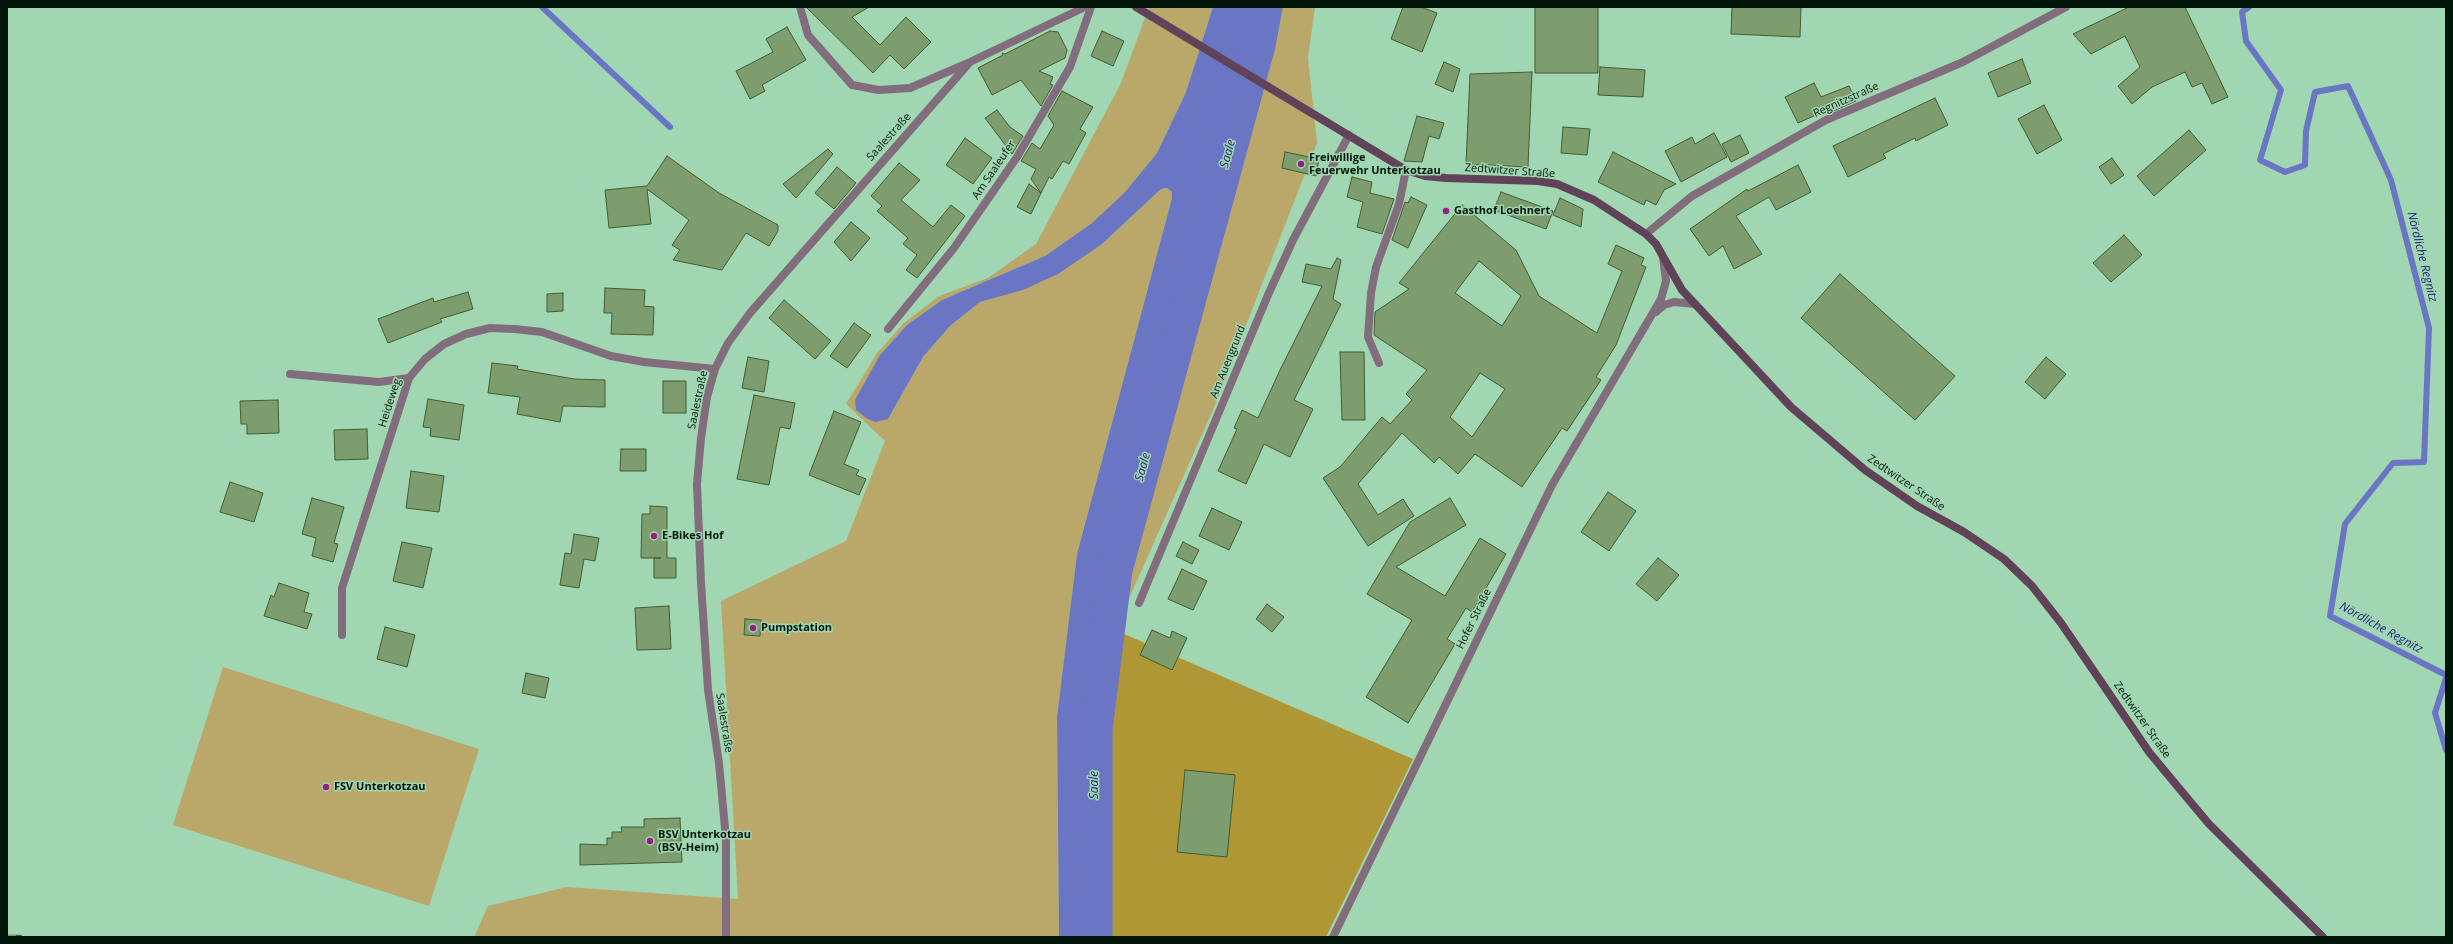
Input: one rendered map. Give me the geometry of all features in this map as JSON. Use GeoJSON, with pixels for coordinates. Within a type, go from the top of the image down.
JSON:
{"type":"FeatureCollection","features":[{"type":"Feature","properties":{"kind":"street"},"geometry":{"type":"LineString","coordinates":[[800,7],[808,35],[852,85],[879,90],[910,88],[970,62]]}},
{"type":"Feature","properties":{"kind":"street","name":"Saalestraße"},"geometry":{"type":"LineString","coordinates":[[726,937],[726,839],[719,763],[708,690],[701,583],[698,484],[701,438],[707,397],[715,369],[728,343],[750,313],[970,62],[1085,7]]}},
{"type":"Feature","properties":{"kind":"street","name":"Am Saaleufer"},"geometry":{"type":"LineString","coordinates":[[888,329],[954,248],[1018,157],[1070,67],[1091,7]]}},
{"type":"Feature","properties":{"kind":"street","name":"Zedtwitzer Straße"},"geometry":{"type":"LineString","coordinates":[[1136,7],[1406,170],[1425,176],[1446,178],[1538,181],[1557,184],[1594,200],[1646,234],[1661,253],[1682,290],[1791,407],[1865,470],[1917,506],[1964,532],[2004,559],[2032,586],[2061,622],[2149,752],[2178,787],[2209,824],[2323,937]]}},
{"type":"Feature","properties":{"kind":"street","name":"Regnitzstraße"},"geometry":{"type":"LineString","coordinates":[[1646,234],[1692,196],[1826,120],[1963,62],[2066,7]]}},
{"type":"Feature","properties":{"kind":"street","name":"Am Auengrund"},"geometry":{"type":"LineString","coordinates":[[1139,603],[1271,288],[1293,240],[1349,135]]}},
{"type":"Feature","properties":{"kind":"street"},"geometry":{"type":"LineString","coordinates":[[1379,363],[1368,336],[1371,293],[1376,267],[1400,204],[1406,170]]}},
{"type":"Feature","properties":{"kind":"street","name":"Hofer Straße"},"geometry":{"type":"LineString","coordinates":[[1333,937],[1552,485],[1661,299],[1666,281],[1661,253]]}},
{"type":"Feature","properties":{"kind":"street","name":"Hofer Straße"},"geometry":{"type":"LineString","coordinates":[[1650,318],[1664,305],[1669,303],[1682,302],[1695,304]]}},
{"type":"Feature","properties":{"kind":"street","name":"Heideweg"},"geometry":{"type":"LineString","coordinates":[[342,635],[342,588],[409,378],[425,359],[444,344],[466,334],[490,328],[542,332],[611,356],[644,362],[715,369]]}},
{"type":"Feature","properties":{"kind":"street"},"geometry":{"type":"LineString","coordinates":[[290,374],[379,382],[409,378]]}},
{"type":"Feature","properties":{"kind":"shaded area"},"geometry":{"type":"Polygon","coordinates":[[[1149,7],[1213,7],[1186,92],[1157,153],[1125,192],[1092,223],[1045,256],[942,300],[907,325],[880,355],[888,419],[923,357],[950,326],[980,302],[1023,290],[1102,244],[1161,189],[1167,188],[1172,192],[1172,198],[1077,554],[1057,717],[1059,937],[474,937],[488,906],[567,887],[738,899],[721,601],[846,541],[885,441],[846,404],[877,353],[904,323],[939,296],[988,278],[1036,244],[1121,83],[1149,7]]]}},
{"type":"Feature","properties":{"kind":"shaded area"},"geometry":{"type":"Polygon","coordinates":[[[1271,7],[1315,7],[1308,58],[1317,143],[1213,410],[1115,630],[1093,825],[1093,721],[1101,622],[1117,545],[1230,143],[1271,7]]]}},
{"type":"Feature","properties":{"kind":"shaded area"},"geometry":{"type":"Polygon","coordinates":[[[1115,630],[1413,759],[1326,937],[1098,937],[1093,825],[1115,630]]]}},
{"type":"Feature","properties":{"kind":"shaded area","name":"FSV Unterkotzau"},"geometry":{"type":"Polygon","coordinates":[[[223,667],[479,749],[429,906],[173,825],[223,667]]]}},
{"type":"Feature","properties":{"kind":"water"},"geometry":{"type":"Polygon","coordinates":[[[1213,7],[1271,7],[1230,143],[1117,545],[1101,622],[1093,721],[1093,825],[1098,937],[1059,937],[1057,717],[1077,554],[1172,198],[1172,192],[1167,188],[1161,189],[1102,244],[1058,274],[1023,290],[980,302],[950,326],[923,357],[888,419],[875,422],[866,418],[856,410],[855,400],[880,355],[907,325],[942,300],[1045,256],[1092,223],[1125,192],[1157,153],[1186,92],[1213,7]]]}},
{"type":"Feature","properties":{"kind":"building"},"geometry":{"type":"Polygon","coordinates":[[[806,7],[869,7],[852,17],[880,45],[906,17],[931,42],[904,69],[890,55],[873,73],[806,7]]]}},
{"type":"Feature","properties":{"kind":"building"},"geometry":{"type":"Polygon","coordinates":[[[1403,7],[1421,7],[1437,13],[1422,52],[1391,39],[1403,7]]]}},
{"type":"Feature","properties":{"kind":"building"},"geometry":{"type":"Polygon","coordinates":[[[1535,7],[1598,7],[1598,73],[1535,73],[1535,7]]]}},
{"type":"Feature","properties":{"kind":"building"},"geometry":{"type":"Polygon","coordinates":[[[1732,7],[1801,7],[1800,37],[1731,34],[1732,7]]]}},
{"type":"Feature","properties":{"kind":"building"},"geometry":{"type":"Polygon","coordinates":[[[2129,7],[2185,7],[2228,97],[2212,104],[2202,83],[2192,87],[2185,72],[2152,87],[2132,104],[2118,86],[2140,67],[2125,36],[2091,54],[2073,34],[2129,7]]]}},
{"type":"Feature","properties":{"kind":"building"},"geometry":{"type":"Polygon","coordinates":[[[787,27],[806,60],[762,85],[765,91],[750,99],[736,71],[773,52],[766,39],[787,27]]]}},
{"type":"Feature","properties":{"kind":"building"},"geometry":{"type":"Polygon","coordinates":[[[1050,31],[1058,32],[1067,50],[1065,58],[1039,71],[1053,77],[1050,84],[1053,85],[1041,106],[1021,80],[992,95],[978,68],[1003,55],[1002,53],[1005,54],[1050,31]]]}},
{"type":"Feature","properties":{"kind":"building"},"geometry":{"type":"Polygon","coordinates":[[[1102,31],[1124,41],[1113,66],[1091,56],[1102,31]]]}},
{"type":"Feature","properties":{"kind":"building"},"geometry":{"type":"Polygon","coordinates":[[[2022,59],[2031,83],[1998,97],[1988,73],[2022,59]]]}},
{"type":"Feature","properties":{"kind":"building"},"geometry":{"type":"Polygon","coordinates":[[[1444,62],[1460,69],[1453,92],[1435,84],[1444,62]]]}},
{"type":"Feature","properties":{"kind":"building"},"geometry":{"type":"Polygon","coordinates":[[[1600,67],[1645,70],[1643,97],[1598,95],[1600,67]]]}},
{"type":"Feature","properties":{"kind":"building"},"geometry":{"type":"Polygon","coordinates":[[[1532,72],[1528,167],[1466,164],[1470,74],[1532,72]]]}},
{"type":"Feature","properties":{"kind":"building"},"geometry":{"type":"Polygon","coordinates":[[[1814,83],[1821,97],[1849,86],[1856,101],[1829,113],[1827,110],[1798,123],[1785,97],[1814,83]]]}},
{"type":"Feature","properties":{"kind":"building"},"geometry":{"type":"Polygon","coordinates":[[[1062,91],[1093,107],[1080,129],[1086,133],[1069,164],[1063,161],[1052,179],[1049,177],[1041,193],[1031,179],[1036,169],[1021,161],[1032,143],[1040,149],[1054,125],[1048,116],[1062,91]]]}},
{"type":"Feature","properties":{"kind":"building"},"geometry":{"type":"Polygon","coordinates":[[[1935,98],[1948,125],[1916,141],[1915,138],[1883,154],[1886,158],[1848,177],[1833,146],[1935,98]]]}},
{"type":"Feature","properties":{"kind":"building"},"geometry":{"type":"Polygon","coordinates":[[[2044,105],[2062,140],[2037,154],[2018,119],[2044,105]]]}},
{"type":"Feature","properties":{"kind":"building"},"geometry":{"type":"Polygon","coordinates":[[[997,110],[1010,127],[1023,136],[1012,154],[985,118],[997,110]]]}},
{"type":"Feature","properties":{"kind":"building"},"geometry":{"type":"Polygon","coordinates":[[[1417,116],[1444,123],[1439,139],[1429,136],[1422,162],[1404,161],[1417,116]]]}},
{"type":"Feature","properties":{"kind":"building"},"geometry":{"type":"Polygon","coordinates":[[[1563,127],[1590,129],[1587,155],[1561,153],[1563,127]]]}},
{"type":"Feature","properties":{"kind":"building"},"geometry":{"type":"Polygon","coordinates":[[[2189,130],[2206,150],[2154,196],[2137,176],[2189,130]]]}},
{"type":"Feature","properties":{"kind":"building"},"geometry":{"type":"Polygon","coordinates":[[[1714,133],[1727,157],[1681,182],[1665,151],[1692,137],[1695,144],[1714,133]]]}},
{"type":"Feature","properties":{"kind":"building"},"geometry":{"type":"Polygon","coordinates":[[[1740,135],[1749,153],[1731,162],[1722,144],[1740,135]]]}},
{"type":"Feature","properties":{"kind":"building"},"geometry":{"type":"Polygon","coordinates":[[[965,138],[992,158],[973,184],[946,165],[965,138]]]}},
{"type":"Feature","properties":{"kind":"building"},"geometry":{"type":"Polygon","coordinates":[[[828,149],[833,154],[796,198],[783,184],[828,149]]]}},
{"type":"Feature","properties":{"kind":"building","name":"Freiwillige Feuerwehr Unterkotzau"},"geometry":{"type":"Polygon","coordinates":[[[1285,152],[1319,159],[1316,176],[1282,168],[1285,152]]]}},
{"type":"Feature","properties":{"kind":"building"},"geometry":{"type":"Polygon","coordinates":[[[1613,152],[1676,184],[1664,190],[1656,205],[1646,200],[1644,205],[1598,182],[1613,152]]]}},
{"type":"Feature","properties":{"kind":"building"},"geometry":{"type":"Polygon","coordinates":[[[667,156],[719,193],[778,225],[778,231],[769,246],[746,233],[722,270],[673,260],[680,250],[672,245],[689,220],[647,189],[651,224],[609,228],[605,190],[647,186],[667,156]]]}},
{"type":"Feature","properties":{"kind":"building"},"geometry":{"type":"Polygon","coordinates":[[[2112,158],[2124,175],[2111,184],[2099,167],[2112,158]]]}},
{"type":"Feature","properties":{"kind":"building"},"geometry":{"type":"Polygon","coordinates":[[[899,163],[920,180],[901,200],[933,227],[951,205],[965,216],[917,278],[906,270],[917,255],[903,244],[908,238],[877,211],[882,206],[871,196],[899,163]]]}},
{"type":"Feature","properties":{"kind":"building"},"geometry":{"type":"Polygon","coordinates":[[[1798,165],[1811,192],[1776,210],[1769,197],[1736,216],[1762,254],[1734,269],[1723,246],[1709,256],[1690,229],[1747,189],[1748,191],[1798,165]]]}},
{"type":"Feature","properties":{"kind":"building"},"geometry":{"type":"Polygon","coordinates":[[[837,167],[856,183],[834,209],[815,193],[837,167]]]}},
{"type":"Feature","properties":{"kind":"building"},"geometry":{"type":"Polygon","coordinates":[[[1352,177],[1372,182],[1370,193],[1394,199],[1382,234],[1357,227],[1363,202],[1347,197],[1352,177]]]}},
{"type":"Feature","properties":{"kind":"building"},"geometry":{"type":"Polygon","coordinates":[[[1029,184],[1041,193],[1031,214],[1017,207],[1029,184]]]}},
{"type":"Feature","properties":{"kind":"building"},"geometry":{"type":"Polygon","coordinates":[[[1501,192],[1553,211],[1546,229],[1494,210],[1501,192]]]}},
{"type":"Feature","properties":{"kind":"building"},"geometry":{"type":"Polygon","coordinates":[[[1411,197],[1427,205],[1408,248],[1392,240],[1405,202],[1408,203],[1411,197]]]}},
{"type":"Feature","properties":{"kind":"building"},"geometry":{"type":"Polygon","coordinates":[[[1560,198],[1583,209],[1581,227],[1553,215],[1560,198]]]}},
{"type":"Feature","properties":{"kind":"building"},"geometry":{"type":"Polygon","coordinates":[[[1462,205],[1516,250],[1539,296],[1597,333],[1622,271],[1608,264],[1616,245],[1644,258],[1641,265],[1646,267],[1616,345],[1596,377],[1601,380],[1567,431],[1562,428],[1522,487],[1475,454],[1458,474],[1439,457],[1434,463],[1402,433],[1358,484],[1378,515],[1403,499],[1414,516],[1368,546],[1323,478],[1340,467],[1382,417],[1390,424],[1412,400],[1406,394],[1427,370],[1374,335],[1375,312],[1409,289],[1399,283],[1462,205]],[[1479,261],[1455,293],[1502,326],[1521,296],[1479,261]],[[1480,373],[1450,417],[1472,437],[1505,389],[1480,373]]]}},
{"type":"Feature","properties":{"kind":"building"},"geometry":{"type":"Polygon","coordinates":[[[851,222],[870,238],[851,261],[834,242],[851,222]]]}},
{"type":"Feature","properties":{"kind":"building"},"geometry":{"type":"Polygon","coordinates":[[[2124,235],[2142,255],[2111,282],[2093,263],[2124,235]]]}},
{"type":"Feature","properties":{"kind":"building"},"geometry":{"type":"Polygon","coordinates":[[[1337,258],[1341,260],[1333,299],[1341,304],[1294,400],[1313,409],[1290,457],[1264,444],[1246,484],[1218,471],[1237,429],[1234,428],[1242,410],[1258,418],[1322,286],[1302,282],[1306,264],[1331,269],[1337,258]]]}},
{"type":"Feature","properties":{"kind":"building"},"geometry":{"type":"Polygon","coordinates":[[[1840,274],[1955,376],[1915,420],[1801,318],[1840,274]]]}},
{"type":"Feature","properties":{"kind":"building"},"geometry":{"type":"Polygon","coordinates":[[[605,288],[645,290],[644,306],[654,307],[653,335],[611,334],[612,313],[604,313],[605,288]]]}},
{"type":"Feature","properties":{"kind":"building"},"geometry":{"type":"Polygon","coordinates":[[[468,292],[473,309],[440,319],[442,322],[388,343],[378,319],[433,298],[434,302],[468,292]]]}},
{"type":"Feature","properties":{"kind":"building"},"geometry":{"type":"Polygon","coordinates":[[[563,293],[563,311],[547,312],[547,294],[563,293]]]}},
{"type":"Feature","properties":{"kind":"building"},"geometry":{"type":"Polygon","coordinates":[[[784,300],[831,341],[815,359],[769,318],[784,300]]]}},
{"type":"Feature","properties":{"kind":"building"},"geometry":{"type":"Polygon","coordinates":[[[854,323],[871,335],[847,368],[830,356],[854,323]]]}},
{"type":"Feature","properties":{"kind":"building"},"geometry":{"type":"Polygon","coordinates":[[[1340,352],[1364,352],[1365,420],[1342,420],[1340,352]]]}},
{"type":"Feature","properties":{"kind":"building"},"geometry":{"type":"Polygon","coordinates":[[[748,357],[769,361],[764,392],[742,388],[748,357]]]}},
{"type":"Feature","properties":{"kind":"building"},"geometry":{"type":"Polygon","coordinates":[[[2046,357],[2066,374],[2045,399],[2025,382],[2046,357]]]}},
{"type":"Feature","properties":{"kind":"building"},"geometry":{"type":"Polygon","coordinates":[[[492,363],[518,366],[517,369],[574,379],[605,380],[605,407],[563,406],[560,422],[517,414],[520,397],[488,393],[492,363]]]}},
{"type":"Feature","properties":{"kind":"building"},"geometry":{"type":"Polygon","coordinates":[[[663,381],[686,381],[686,413],[663,413],[663,381]]]}},
{"type":"Feature","properties":{"kind":"building"},"geometry":{"type":"Polygon","coordinates":[[[754,395],[795,403],[790,429],[780,427],[769,485],[737,479],[754,395]]]}},
{"type":"Feature","properties":{"kind":"building"},"geometry":{"type":"Polygon","coordinates":[[[428,399],[464,405],[459,440],[430,436],[431,428],[423,427],[428,399]]]}},
{"type":"Feature","properties":{"kind":"building"},"geometry":{"type":"Polygon","coordinates":[[[278,400],[279,433],[247,434],[247,424],[241,424],[240,401],[278,400]]]}},
{"type":"Feature","properties":{"kind":"building"},"geometry":{"type":"Polygon","coordinates":[[[834,411],[861,422],[844,464],[859,470],[856,475],[866,479],[859,495],[809,475],[834,411]]]}},
{"type":"Feature","properties":{"kind":"building"},"geometry":{"type":"Polygon","coordinates":[[[367,429],[368,459],[335,460],[334,430],[367,429]]]}},
{"type":"Feature","properties":{"kind":"building"},"geometry":{"type":"Polygon","coordinates":[[[621,449],[646,449],[646,471],[620,471],[621,449]]]}},
{"type":"Feature","properties":{"kind":"building"},"geometry":{"type":"Polygon","coordinates":[[[411,471],[444,476],[439,512],[406,508],[411,471]]]}},
{"type":"Feature","properties":{"kind":"building"},"geometry":{"type":"Polygon","coordinates":[[[230,482],[263,493],[254,522],[220,512],[230,482]]]}},
{"type":"Feature","properties":{"kind":"building"},"geometry":{"type":"Polygon","coordinates":[[[1608,492],[1636,511],[1609,551],[1581,532],[1608,492]]]}},
{"type":"Feature","properties":{"kind":"building"},"geometry":{"type":"Polygon","coordinates":[[[312,498],[344,507],[334,543],[338,544],[333,562],[312,556],[316,538],[302,534],[312,498]]]}},
{"type":"Feature","properties":{"kind":"building"},"geometry":{"type":"Polygon","coordinates":[[[1450,498],[1466,525],[1396,567],[1445,596],[1480,538],[1506,554],[1472,612],[1466,608],[1447,639],[1455,644],[1408,723],[1366,697],[1412,620],[1367,594],[1410,522],[1450,498]]]}},
{"type":"Feature","properties":{"kind":"building","name":"E-Bikes Hof"},"geometry":{"type":"Polygon","coordinates":[[[650,506],[667,507],[667,558],[676,558],[676,578],[654,578],[654,558],[641,558],[642,514],[650,514],[650,506]]]}},
{"type":"Feature","properties":{"kind":"building"},"geometry":{"type":"Polygon","coordinates":[[[1212,508],[1242,522],[1229,550],[1199,536],[1212,508]]]}},
{"type":"Feature","properties":{"kind":"building"},"geometry":{"type":"Polygon","coordinates":[[[574,534],[599,538],[595,561],[584,559],[579,588],[560,585],[565,553],[571,554],[574,534]]]}},
{"type":"Feature","properties":{"kind":"building"},"geometry":{"type":"Polygon","coordinates":[[[402,542],[432,548],[423,588],[393,581],[402,542]]]}},
{"type":"Feature","properties":{"kind":"building"},"geometry":{"type":"Polygon","coordinates":[[[1183,542],[1199,550],[1192,564],[1176,556],[1183,542]]]}},
{"type":"Feature","properties":{"kind":"building"},"geometry":{"type":"Polygon","coordinates":[[[1658,558],[1679,575],[1657,601],[1636,584],[1658,558]]]}},
{"type":"Feature","properties":{"kind":"building"},"geometry":{"type":"Polygon","coordinates":[[[1182,569],[1207,581],[1193,610],[1168,599],[1182,569]]]}},
{"type":"Feature","properties":{"kind":"building"},"geometry":{"type":"Polygon","coordinates":[[[279,583],[309,593],[304,612],[312,614],[307,629],[264,616],[271,595],[274,597],[279,583]]]}},
{"type":"Feature","properties":{"kind":"building"},"geometry":{"type":"Polygon","coordinates":[[[1267,604],[1284,617],[1272,632],[1256,619],[1267,604]]]}},
{"type":"Feature","properties":{"kind":"building"},"geometry":{"type":"Polygon","coordinates":[[[669,606],[671,649],[637,650],[635,608],[669,606]]]}},
{"type":"Feature","properties":{"kind":"building","name":"Pumpstation"},"geometry":{"type":"Polygon","coordinates":[[[745,619],[761,620],[760,636],[744,635],[745,619]]]}},
{"type":"Feature","properties":{"kind":"building"},"geometry":{"type":"Polygon","coordinates":[[[385,627],[415,635],[407,667],[377,659],[385,627]]]}},
{"type":"Feature","properties":{"kind":"building"},"geometry":{"type":"Polygon","coordinates":[[[1152,630],[1170,638],[1172,631],[1187,638],[1172,670],[1140,655],[1152,630]]]}},
{"type":"Feature","properties":{"kind":"building"},"geometry":{"type":"Polygon","coordinates":[[[526,673],[549,678],[545,698],[522,693],[526,673]]]}},
{"type":"Feature","properties":{"kind":"building"},"geometry":{"type":"Polygon","coordinates":[[[1185,770],[1235,775],[1227,857],[1177,852],[1185,770]]]}},
{"type":"Feature","properties":{"kind":"building"},"geometry":{"type":"Polygon","coordinates":[[[680,818],[682,862],[580,865],[580,844],[607,845],[607,838],[612,838],[612,832],[622,832],[621,827],[644,827],[644,819],[680,818]]]}},
{"type":"Feature","properties":{"kind":"waterway"},"geometry":{"type":"LineString","coordinates":[[542,7],[670,127]]}},
{"type":"Feature","properties":{"kind":"waterway","name":"Saale"},"geometry":{"type":"LineString","coordinates":[[1095,937],[1095,729],[1115,570],[1258,45],[1265,7]]}},
{"type":"Feature","properties":{"kind":"waterway","name":"Nördliche Regnitz"},"geometry":{"type":"LineString","coordinates":[[2249,7],[2242,12],[2246,41],[2281,90],[2260,160],[2285,172],[2305,165],[2306,131],[2315,92],[2348,86],[2391,180],[2429,328],[2424,462],[2393,463],[2345,524],[2330,616],[2446,675]]}},
{"type":"Feature","properties":{"kind":"waterway","name":"Nördliche Regnitz"},"geometry":{"type":"LineString","coordinates":[[2446,678],[2435,713],[2446,750]]}},
{"type":"Feature","properties":{"kind":"railway"},"geometry":{"type":"LineString","coordinates":[[7,937],[20,937]]}},
{"type":"Feature","properties":{"kind":"place","name":"Freiwillige Feuerwehr Unterkotzau"},"geometry":{"type":"Point","coordinates":[1301,164]}},
{"type":"Feature","properties":{"kind":"place","name":"Gasthof Loehnert"},"geometry":{"type":"Point","coordinates":[1446,211]}},
{"type":"Feature","properties":{"kind":"place","name":"E-Bikes Hof"},"geometry":{"type":"Point","coordinates":[654,536]}},
{"type":"Feature","properties":{"kind":"place","name":"Pumpstation"},"geometry":{"type":"Point","coordinates":[753,628]}},
{"type":"Feature","properties":{"kind":"place","name":"FSV Unterkotzau"},"geometry":{"type":"Point","coordinates":[326,787]}},
{"type":"Feature","properties":{"kind":"place","name":"BSV Unterkotzau (BSV-Heim)"},"geometry":{"type":"Point","coordinates":[650,841]}}]}
